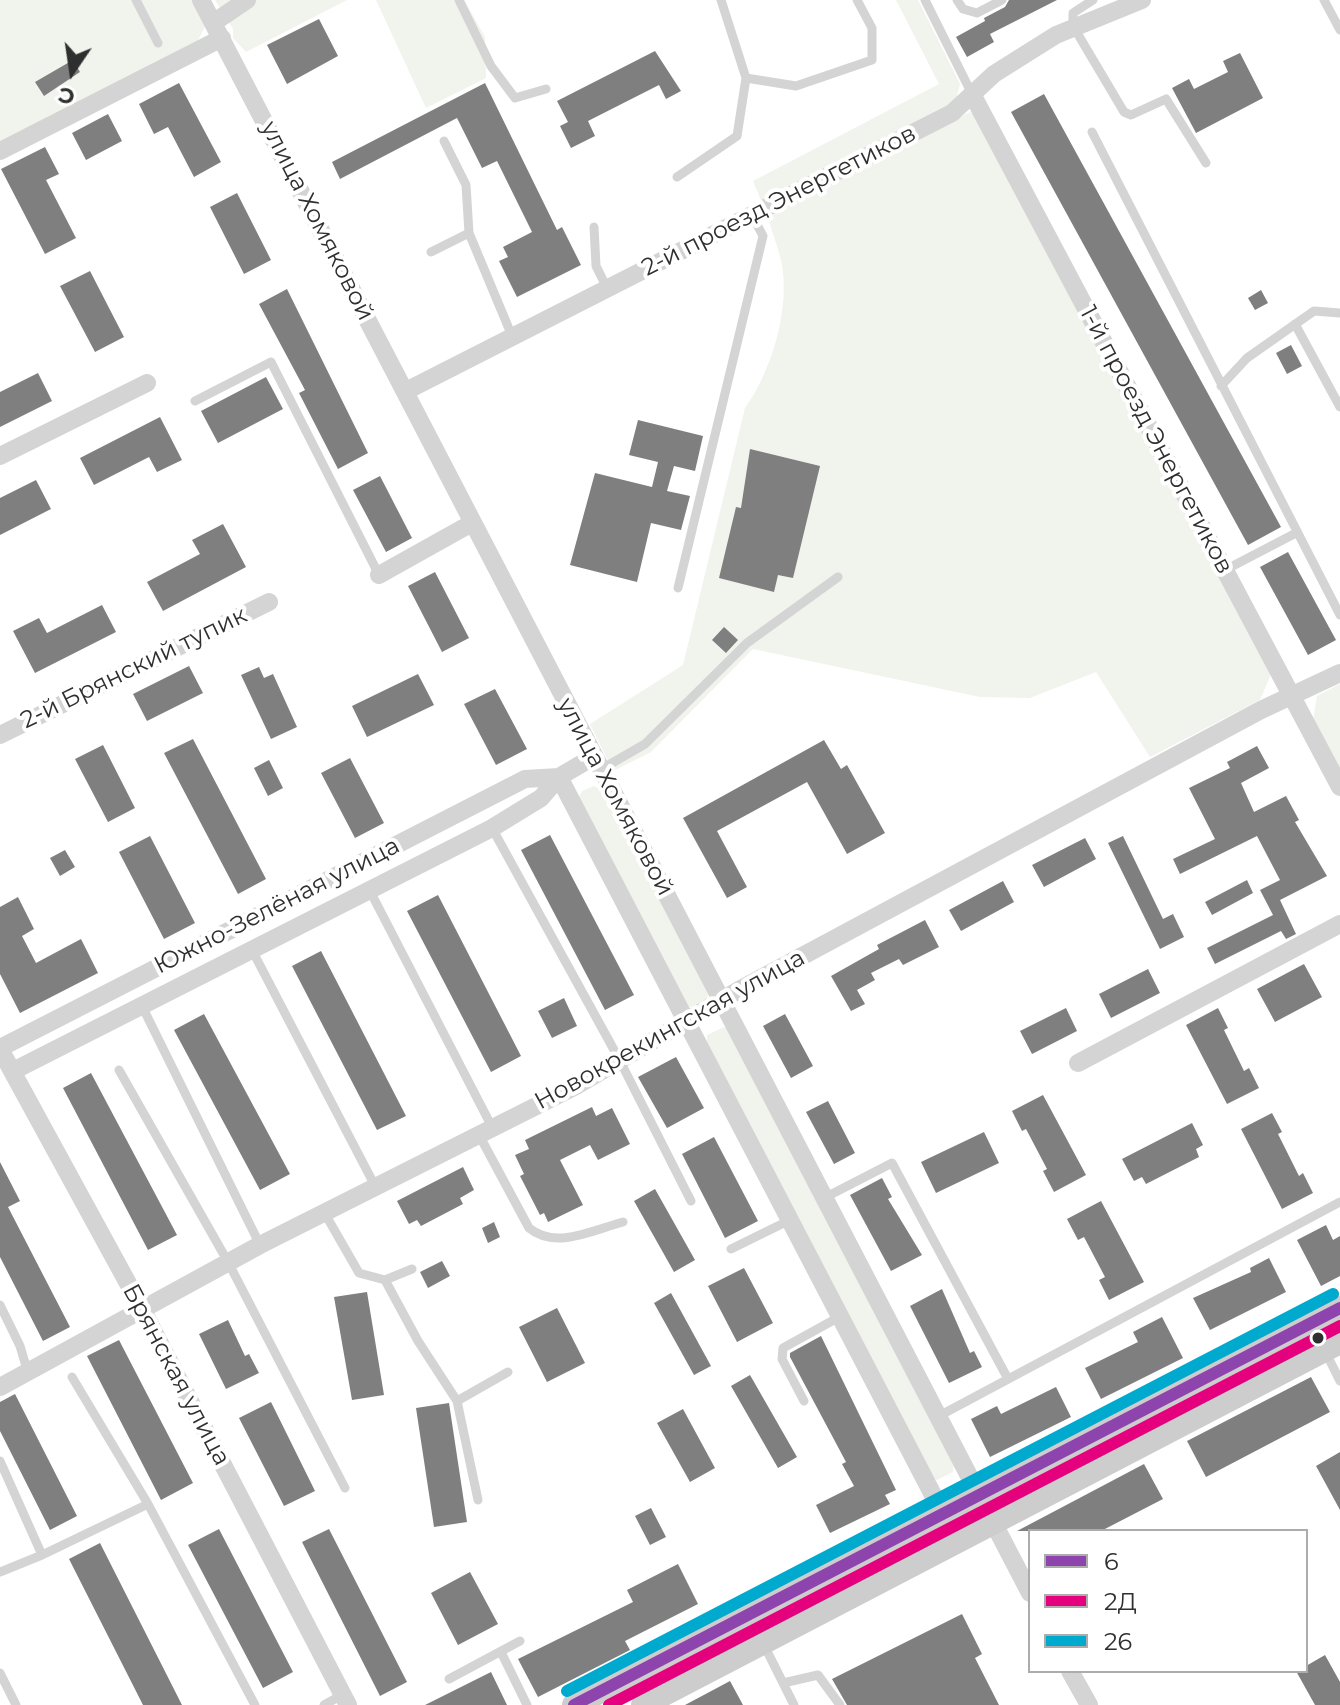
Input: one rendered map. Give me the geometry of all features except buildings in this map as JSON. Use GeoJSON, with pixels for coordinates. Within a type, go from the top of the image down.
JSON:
{"type":"FeatureCollection","features":[{"type":"Feature","properties":{"kind":"main road"},"geometry":{"type":"LineString","coordinates":[[574,1705],[981,1497],[1340,1308]]}},
{"type":"Feature","properties":{"kind":"main road"},"geometry":{"type":"LineString","coordinates":[[643,1705],[956,1539],[1332,1346]]}},
{"type":"Feature","properties":{"kind":"street","name":"улица Хомяковой"},"geometry":{"type":"LineString","coordinates":[[201,0],[406,391],[596,764],[724,999],[1028,1589]]}},
{"type":"Feature","properties":{"kind":"street"},"geometry":{"type":"LineString","coordinates":[[0,151],[218,30],[247,0]]}},
{"type":"Feature","properties":{"kind":"street","name":"2-й проезд Энергетиков"},"geometry":{"type":"LineString","coordinates":[[406,391],[952,113],[994,74],[1073,26],[1142,0]]}},
{"type":"Feature","properties":{"kind":"street","name":"1-й проезд Энергетиков"},"geometry":{"type":"LineString","coordinates":[[972,94],[1340,787]]}},
{"type":"Feature","properties":{"kind":"street"},"geometry":{"type":"LineString","coordinates":[[0,456],[147,383]]}},
{"type":"Feature","properties":{"kind":"street"},"geometry":{"type":"LineString","coordinates":[[379,575],[472,523]]}},
{"type":"Feature","properties":{"kind":"street","name":"2-й Брянский тупик"},"geometry":{"type":"LineString","coordinates":[[0,735],[269,602]]}},
{"type":"Feature","properties":{"kind":"street","name":"Новокрекингская улица"},"geometry":{"type":"LineString","coordinates":[[0,1387],[260,1245],[576,1086],[724,999],[1291,696],[1340,673]]}},
{"type":"Feature","properties":{"kind":"street","name":"Южно-Зелёная улица"},"geometry":{"type":"LineString","coordinates":[[0,1049],[525,779],[559,777],[596,764]]}},
{"type":"Feature","properties":{"kind":"street","name":"улица Хомяковой"},"geometry":{"type":"LineString","coordinates":[[559,777],[956,1539]]}},
{"type":"Feature","properties":{"kind":"street","name":"Южно-Зелёная улица"},"geometry":{"type":"LineString","coordinates":[[13,1071],[492,828],[541,798],[559,777]]}},
{"type":"Feature","properties":{"kind":"street"},"geometry":{"type":"LineString","coordinates":[[1078,1063],[1340,924]]}},
{"type":"Feature","properties":{"kind":"street","name":"Брянская улица"},"geometry":{"type":"LineString","coordinates":[[0,1049],[142,1309],[345,1700]]}},
{"type":"Feature","properties":{"kind":"street"},"geometry":{"type":"LineString","coordinates":[[1071,1673],[1089,1705]]}},
{"type":"Feature","properties":{"kind":"lane"},"geometry":{"type":"LineString","coordinates":[[136,0],[158,43]]}},
{"type":"Feature","properties":{"kind":"lane"},"geometry":{"type":"LineString","coordinates":[[459,0],[491,66],[515,98],[546,89]]}},
{"type":"Feature","properties":{"kind":"lane"},"geometry":{"type":"LineString","coordinates":[[677,177],[737,136],[746,78],[721,0]]}},
{"type":"Feature","properties":{"kind":"lane"},"geometry":{"type":"LineString","coordinates":[[746,78],[796,86],[872,60],[872,28],[857,0]]}},
{"type":"Feature","properties":{"kind":"lane"},"geometry":{"type":"LineString","coordinates":[[925,0],[972,94]]}},
{"type":"Feature","properties":{"kind":"lane"},"geometry":{"type":"LineString","coordinates":[[957,0],[963,9],[977,13],[1002,0]]}},
{"type":"Feature","properties":{"kind":"lane"},"geometry":{"type":"LineString","coordinates":[[1093,0],[1073,13],[1073,26],[1124,112],[1131,115],[1166,99],[1206,163]]}},
{"type":"Feature","properties":{"kind":"lane"},"geometry":{"type":"LineString","coordinates":[[1324,0],[1340,30]]}},
{"type":"Feature","properties":{"kind":"lane"},"geometry":{"type":"LineString","coordinates":[[1092,132],[1340,615]]}},
{"type":"Feature","properties":{"kind":"lane"},"geometry":{"type":"LineString","coordinates":[[444,141],[466,185],[469,233],[512,336]]}},
{"type":"Feature","properties":{"kind":"lane"},"geometry":{"type":"LineString","coordinates":[[678,588],[763,236],[752,215]]}},
{"type":"Feature","properties":{"kind":"lane"},"geometry":{"type":"LineString","coordinates":[[594,227],[596,266],[607,288]]}},
{"type":"Feature","properties":{"kind":"lane"},"geometry":{"type":"LineString","coordinates":[[431,252],[469,233]]}},
{"type":"Feature","properties":{"kind":"lane"},"geometry":{"type":"LineString","coordinates":[[1221,386],[1247,358],[1314,311],[1340,313]]}},
{"type":"Feature","properties":{"kind":"lane"},"geometry":{"type":"LineString","coordinates":[[1295,324],[1340,407]]}},
{"type":"Feature","properties":{"kind":"lane"},"geometry":{"type":"LineString","coordinates":[[195,401],[271,362],[379,575]]}},
{"type":"Feature","properties":{"kind":"lane"},"geometry":{"type":"LineString","coordinates":[[1225,570],[1296,533]]}},
{"type":"Feature","properties":{"kind":"lane"},"geometry":{"type":"LineString","coordinates":[[596,764],[645,744],[747,643],[838,577]]}},
{"type":"Feature","properties":{"kind":"lane"},"geometry":{"type":"LineString","coordinates":[[492,828],[619,1059],[691,1201]]}},
{"type":"Feature","properties":{"kind":"lane"},"geometry":{"type":"LineString","coordinates":[[370,891],[529,1228],[542,1238],[555,1240],[623,1222]]}},
{"type":"Feature","properties":{"kind":"lane"},"geometry":{"type":"LineString","coordinates":[[252,950],[375,1186]]}},
{"type":"Feature","properties":{"kind":"lane"},"geometry":{"type":"LineString","coordinates":[[142,1006],[260,1245]]}},
{"type":"Feature","properties":{"kind":"lane"},"geometry":{"type":"LineString","coordinates":[[119,1070],[228,1262],[345,1488]]}},
{"type":"Feature","properties":{"kind":"lane"},"geometry":{"type":"LineString","coordinates":[[826,1197],[892,1163],[1008,1379]]}},
{"type":"Feature","properties":{"kind":"lane"},"geometry":{"type":"LineString","coordinates":[[939,1416],[1340,1202]]}},
{"type":"Feature","properties":{"kind":"lane"},"geometry":{"type":"LineString","coordinates":[[324,1212],[359,1273],[385,1280],[412,1269]]}},
{"type":"Feature","properties":{"kind":"lane"},"geometry":{"type":"LineString","coordinates":[[731,1249],[790,1220]]}},
{"type":"Feature","properties":{"kind":"lane"},"geometry":{"type":"LineString","coordinates":[[385,1280],[418,1341],[457,1401],[478,1500]]}},
{"type":"Feature","properties":{"kind":"lane"},"geometry":{"type":"LineString","coordinates":[[0,1305],[20,1346],[28,1373]]}},
{"type":"Feature","properties":{"kind":"lane"},"geometry":{"type":"LineString","coordinates":[[804,1401],[782,1359],[783,1348],[841,1316]]}},
{"type":"Feature","properties":{"kind":"lane"},"geometry":{"type":"LineString","coordinates":[[1332,1346],[1340,1381]]}},
{"type":"Feature","properties":{"kind":"lane"},"geometry":{"type":"LineString","coordinates":[[457,1401],[508,1372]]}},
{"type":"Feature","properties":{"kind":"lane"},"geometry":{"type":"LineString","coordinates":[[72,1377],[148,1504],[255,1705]]}},
{"type":"Feature","properties":{"kind":"lane"},"geometry":{"type":"LineString","coordinates":[[0,1461],[42,1555]]}},
{"type":"Feature","properties":{"kind":"lane"},"geometry":{"type":"LineString","coordinates":[[0,1572],[148,1504]]}},
{"type":"Feature","properties":{"kind":"lane"},"geometry":{"type":"LineString","coordinates":[[449,1679],[520,1641]]}},
{"type":"Feature","properties":{"kind":"lane"},"geometry":{"type":"LineString","coordinates":[[763,1643],[794,1705]]}},
{"type":"Feature","properties":{"kind":"lane"},"geometry":{"type":"LineString","coordinates":[[501,1652],[527,1705]]}},
{"type":"Feature","properties":{"kind":"lane"},"geometry":{"type":"LineString","coordinates":[[0,1673],[16,1705]]}},
{"type":"Feature","properties":{"kind":"lane"},"geometry":{"type":"LineString","coordinates":[[783,1683],[818,1675],[840,1705]]}},
{"type":"Feature","properties":{"kind":"lane"},"geometry":{"type":"LineString","coordinates":[[324,1705],[345,1700]]}},
{"type":"Feature","properties":{"kind":"shaded area"},"geometry":{"type":"Polygon","coordinates":[[[0,0],[193,0],[206,25],[197,42],[0,141],[0,0]]]}},
{"type":"Feature","properties":{"kind":"shaded area"},"geometry":{"type":"Polygon","coordinates":[[[215,0],[347,0],[246,52],[233,38],[233,29],[215,0]]]}},
{"type":"Feature","properties":{"kind":"shaded area"},"geometry":{"type":"Polygon","coordinates":[[[376,0],[464,0],[485,37],[486,78],[426,108],[376,0]]]}},
{"type":"Feature","properties":{"kind":"shaded area"},"geometry":{"type":"Polygon","coordinates":[[[896,0],[918,0],[960,84],[957,96],[947,107],[762,203],[753,181],[939,84],[896,0]]]}},
{"type":"Feature","properties":{"kind":"shaded area"},"geometry":{"type":"Polygon","coordinates":[[[970,112],[979,119],[1271,674],[1260,700],[1150,757],[1096,672],[1030,698],[980,697],[753,649],[651,752],[613,771],[590,724],[683,665],[745,408],[762,378],[775,343],[784,289],[779,251],[768,218],[790,202],[970,112]]]}},
{"type":"Feature","properties":{"kind":"shaded area"},"geometry":{"type":"Polygon","coordinates":[[[1340,684],[1340,774],[1313,720],[1317,696],[1340,684]]]}},
{"type":"Feature","properties":{"kind":"shaded area"},"geometry":{"type":"Polygon","coordinates":[[[594,786],[607,793],[710,990],[705,1003],[692,1008],[683,1004],[579,797],[582,791],[594,786]]]}},
{"type":"Feature","properties":{"kind":"shaded area"},"geometry":{"type":"Polygon","coordinates":[[[724,1027],[733,1030],[954,1463],[953,1472],[937,1480],[931,1477],[707,1042],[707,1035],[724,1027]]]}},
{"type":"Feature","properties":{"kind":"transit line","name":"26"},"geometry":{"type":"LineString","coordinates":[[567,1691],[1333,1294]]}},
{"type":"Feature","properties":{"kind":"transit line","name":"6"},"geometry":{"type":"LineString","coordinates":[[574,1705],[1340,1308]]}},
{"type":"Feature","properties":{"kind":"transit line","name":"2Д"},"geometry":{"type":"LineString","coordinates":[[609,1705],[1340,1326]]}}]}
